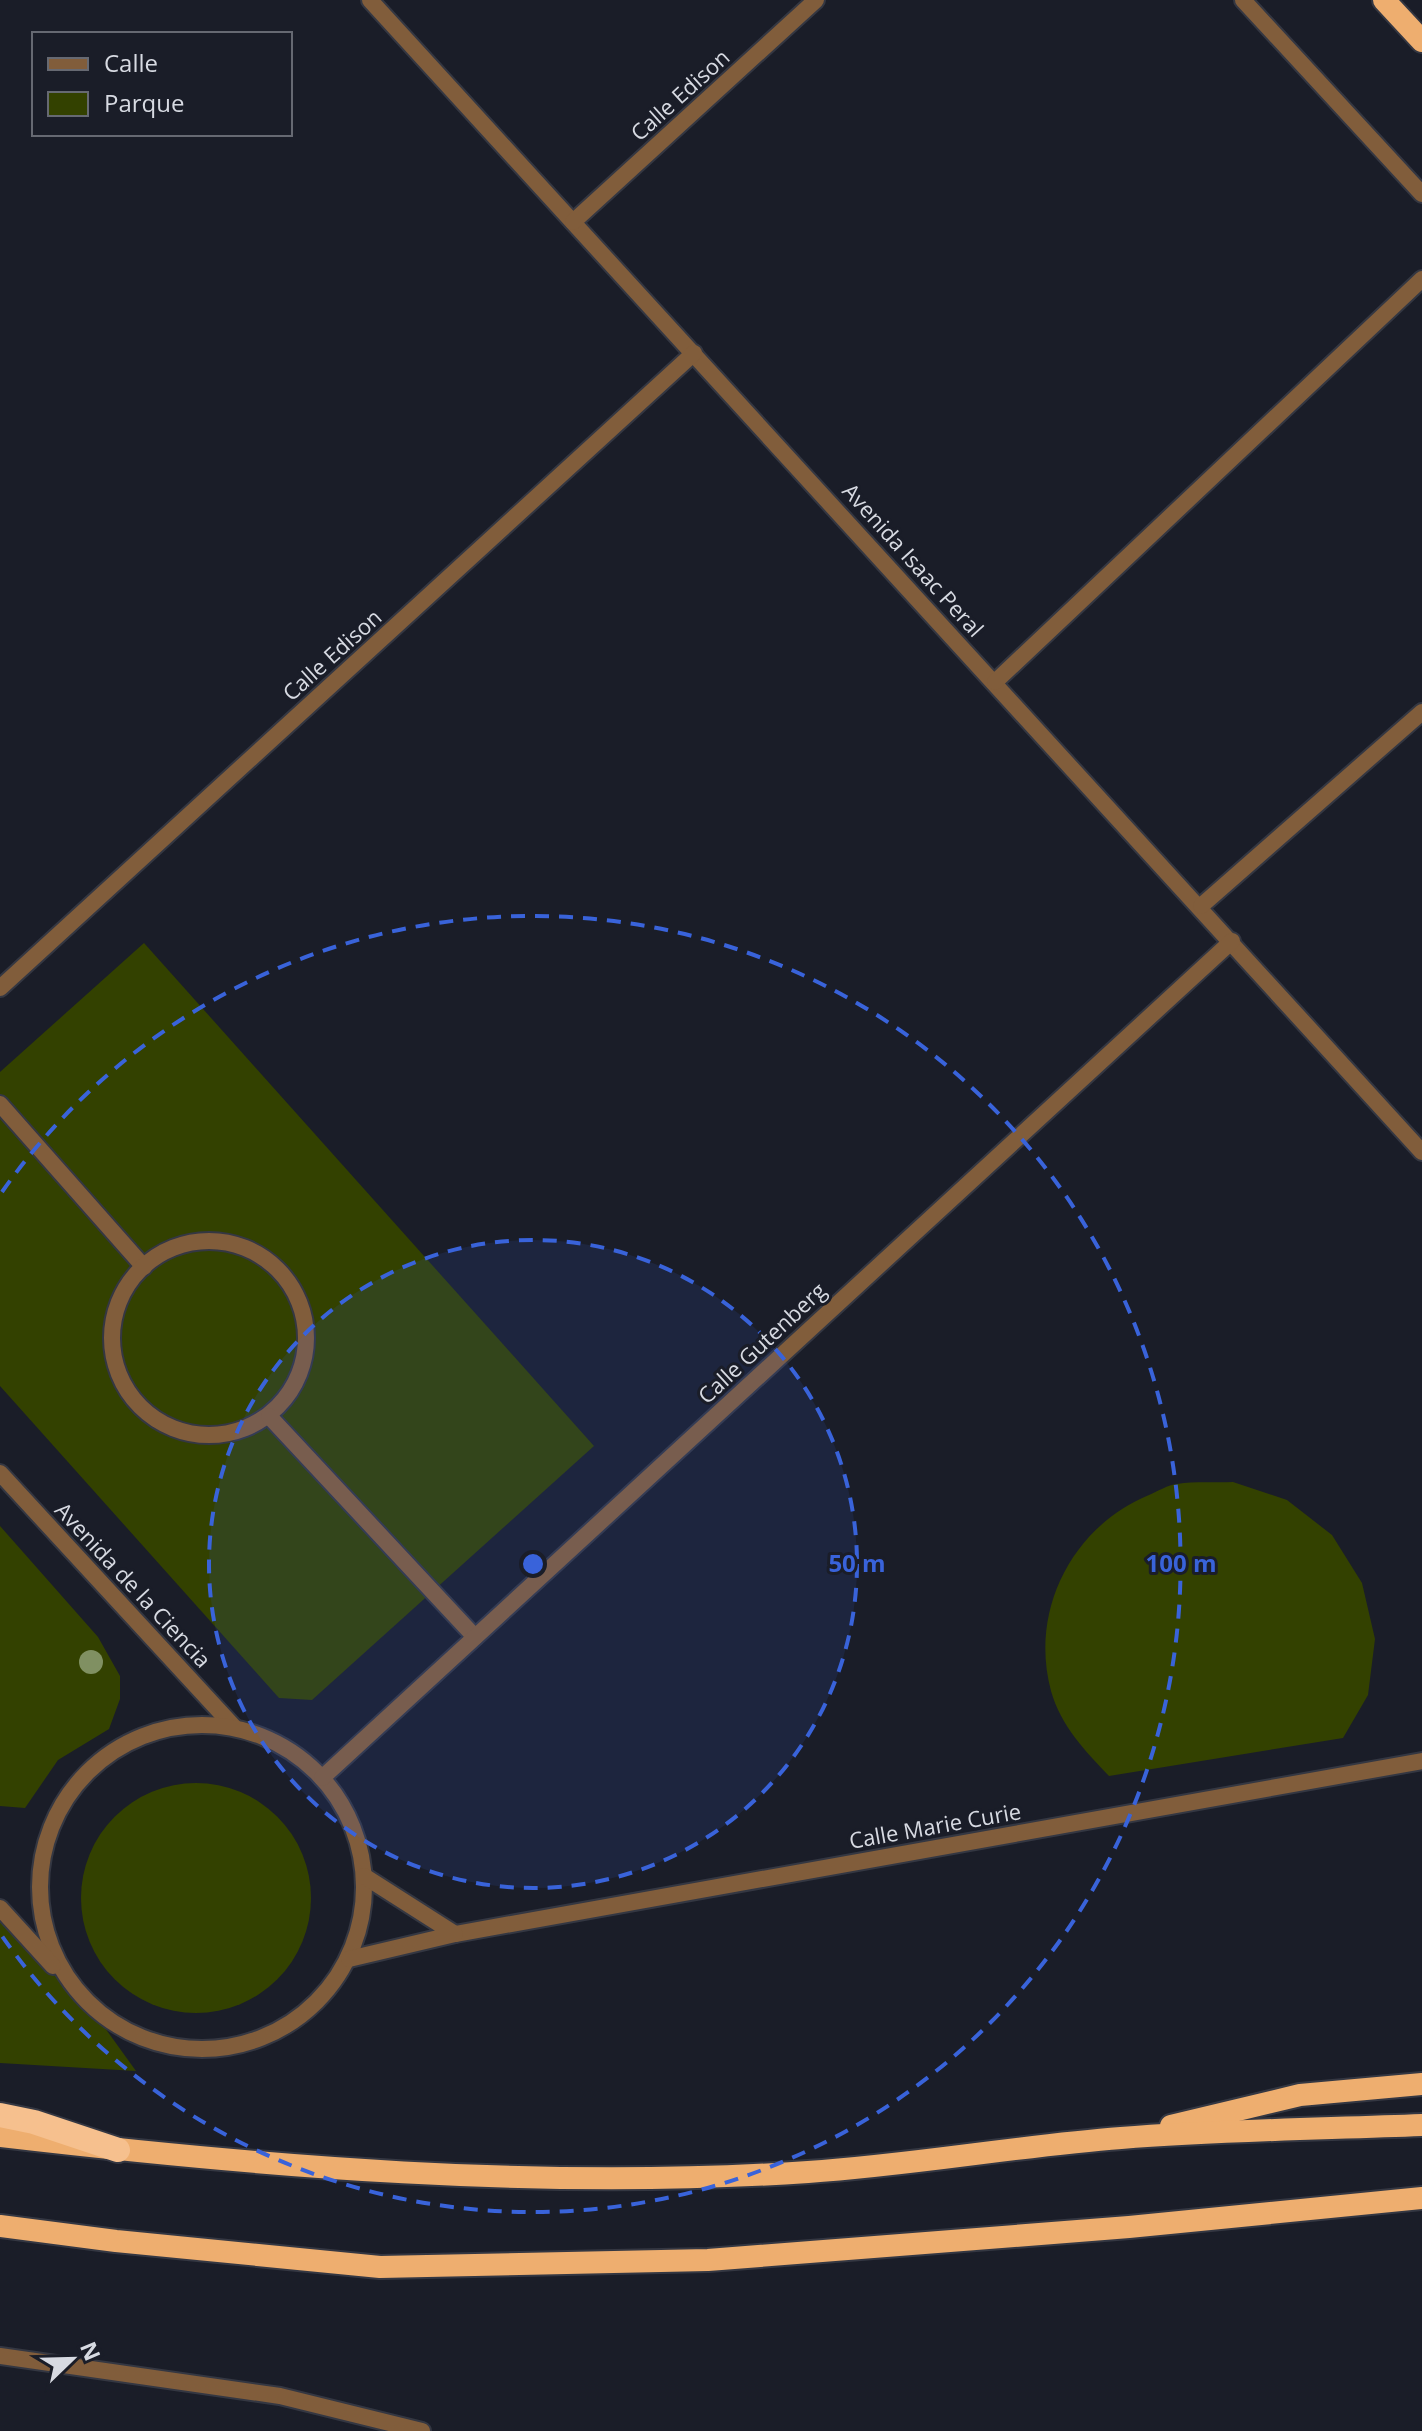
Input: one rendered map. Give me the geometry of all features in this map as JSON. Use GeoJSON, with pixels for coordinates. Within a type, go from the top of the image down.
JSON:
{"type":"FeatureCollection","features":[{"type":"Feature","properties":{"kind":"highway"},"geometry":{"type":"LineString","coordinates":[[1384,0],[1422,41]]}},
{"type":"Feature","properties":{"kind":"highway"},"geometry":{"type":"LineString","coordinates":[[1122,2138],[1300,2095],[1422,2084]]}},
{"type":"Feature","properties":{"kind":"highway"},"geometry":{"type":"LineString","coordinates":[[0,2115],[34,2122],[118,2150]]}},
{"type":"Feature","properties":{"kind":"highway"},"geometry":{"type":"LineString","coordinates":[[0,2136],[118,2150],[368,2170],[601,2178],[808,2172],[1122,2138],[1422,2125]]}},
{"type":"Feature","properties":{"kind":"highway"},"geometry":{"type":"LineString","coordinates":[[0,2226],[147,2244],[396,2267],[708,2260],[1129,2227],[1422,2198]]}},
{"type":"Feature","properties":{"kind":"street","name":"Avenida Isaac Peral"},"geometry":{"type":"LineString","coordinates":[[370,0],[1201,906],[1422,1152]]}},
{"type":"Feature","properties":{"kind":"street","name":"Calle Edison"},"geometry":{"type":"LineString","coordinates":[[573,222],[816,0]]}},
{"type":"Feature","properties":{"kind":"street"},"geometry":{"type":"LineString","coordinates":[[1243,0],[1422,194]]}},
{"type":"Feature","properties":{"kind":"street"},"geometry":{"type":"LineString","coordinates":[[995,682],[1422,279]]}},
{"type":"Feature","properties":{"kind":"street","name":"Calle Edison"},"geometry":{"type":"LineString","coordinates":[[0,988],[694,353]]}},
{"type":"Feature","properties":{"kind":"street"},"geometry":{"type":"LineString","coordinates":[[1201,906],[1422,712]]}},
{"type":"Feature","properties":{"kind":"street","name":"Calle Gutenberg"},"geometry":{"type":"LineString","coordinates":[[322,1778],[1232,941]]}},
{"type":"Feature","properties":{"kind":"street"},"geometry":{"type":"LineString","coordinates":[[0,1104],[144,1267]]}},
{"type":"Feature","properties":{"kind":"street"},"geometry":{"type":"LineString","coordinates":[[195,1241],[229,1242],[260,1255],[285,1277],[301,1304],[307,1335],[303,1365],[290,1394],[269,1416],[241,1431],[211,1436],[181,1432],[153,1418],[130,1396],[116,1369],[112,1334],[119,1302],[137,1273],[163,1252],[195,1241]]}},
{"type":"Feature","properties":{"kind":"street"},"geometry":{"type":"LineString","coordinates":[[269,1416],[475,1637]]}},
{"type":"Feature","properties":{"kind":"street","name":"Avenida de la Ciencia"},"geometry":{"type":"LineString","coordinates":[[0,1473],[234,1727]]}},
{"type":"Feature","properties":{"kind":"street"},"geometry":{"type":"LineString","coordinates":[[0,1908],[74,1989],[87,2003],[129,2033],[178,2049],[229,2049],[278,2032],[319,2001],[349,1959],[362,1918],[364,1876],[351,1823],[322,1778],[283,1746],[234,1727],[185,1725],[136,1738],[94,1764],[63,1802],[43,1848],[39,1898],[50,1946],[74,1989]]}},
{"type":"Feature","properties":{"kind":"street","name":"Calle Marie Curie"},"geometry":{"type":"LineString","coordinates":[[349,1959],[455,1934],[1422,1761]]}},
{"type":"Feature","properties":{"kind":"street"},"geometry":{"type":"LineString","coordinates":[[364,1876],[455,1934]]}},
{"type":"Feature","properties":{"kind":"street"},"geometry":{"type":"LineString","coordinates":[[0,2356],[280,2396],[422,2431]]}},
{"type":"Feature","properties":{"kind":"green space"},"geometry":{"type":"Polygon","coordinates":[[[144,943],[594,1446],[312,1700],[279,1698],[0,1386],[0,1072],[144,943]]]}},
{"type":"Feature","properties":{"kind":"green space"},"geometry":{"type":"Polygon","coordinates":[[[1233,1482],[1287,1500],[1332,1535],[1362,1583],[1375,1639],[1368,1695],[1343,1738],[1109,1776],[1067,1727],[1051,1691],[1046,1661],[1046,1631],[1052,1602],[1063,1574],[1079,1549],[1099,1527],[1122,1509],[1174,1485],[1233,1482]]]}},
{"type":"Feature","properties":{"kind":"green space"},"geometry":{"type":"Polygon","coordinates":[[[0,1526],[98,1637],[120,1676],[120,1699],[109,1729],[58,1760],[25,1808],[0,1806],[0,1526]]]}},
{"type":"Feature","properties":{"kind":"green space"},"geometry":{"type":"Polygon","coordinates":[[[196,1783],[218,1785],[240,1792],[260,1802],[277,1817],[292,1834],[302,1854],[309,1876],[309,1920],[302,1942],[292,1962],[277,1979],[260,1994],[240,2004],[218,2011],[196,2013],[174,2011],[152,2004],[132,1994],[115,1979],[100,1962],[90,1942],[83,1920],[81,1898],[83,1876],[90,1854],[100,1834],[115,1817],[132,1802],[152,1792],[174,1785],[196,1783]]]}},
{"type":"Feature","properties":{"kind":"green space"},"geometry":{"type":"Polygon","coordinates":[[[0,1907],[87,2003],[136,2071],[0,2063],[0,1907]]]}}]}
